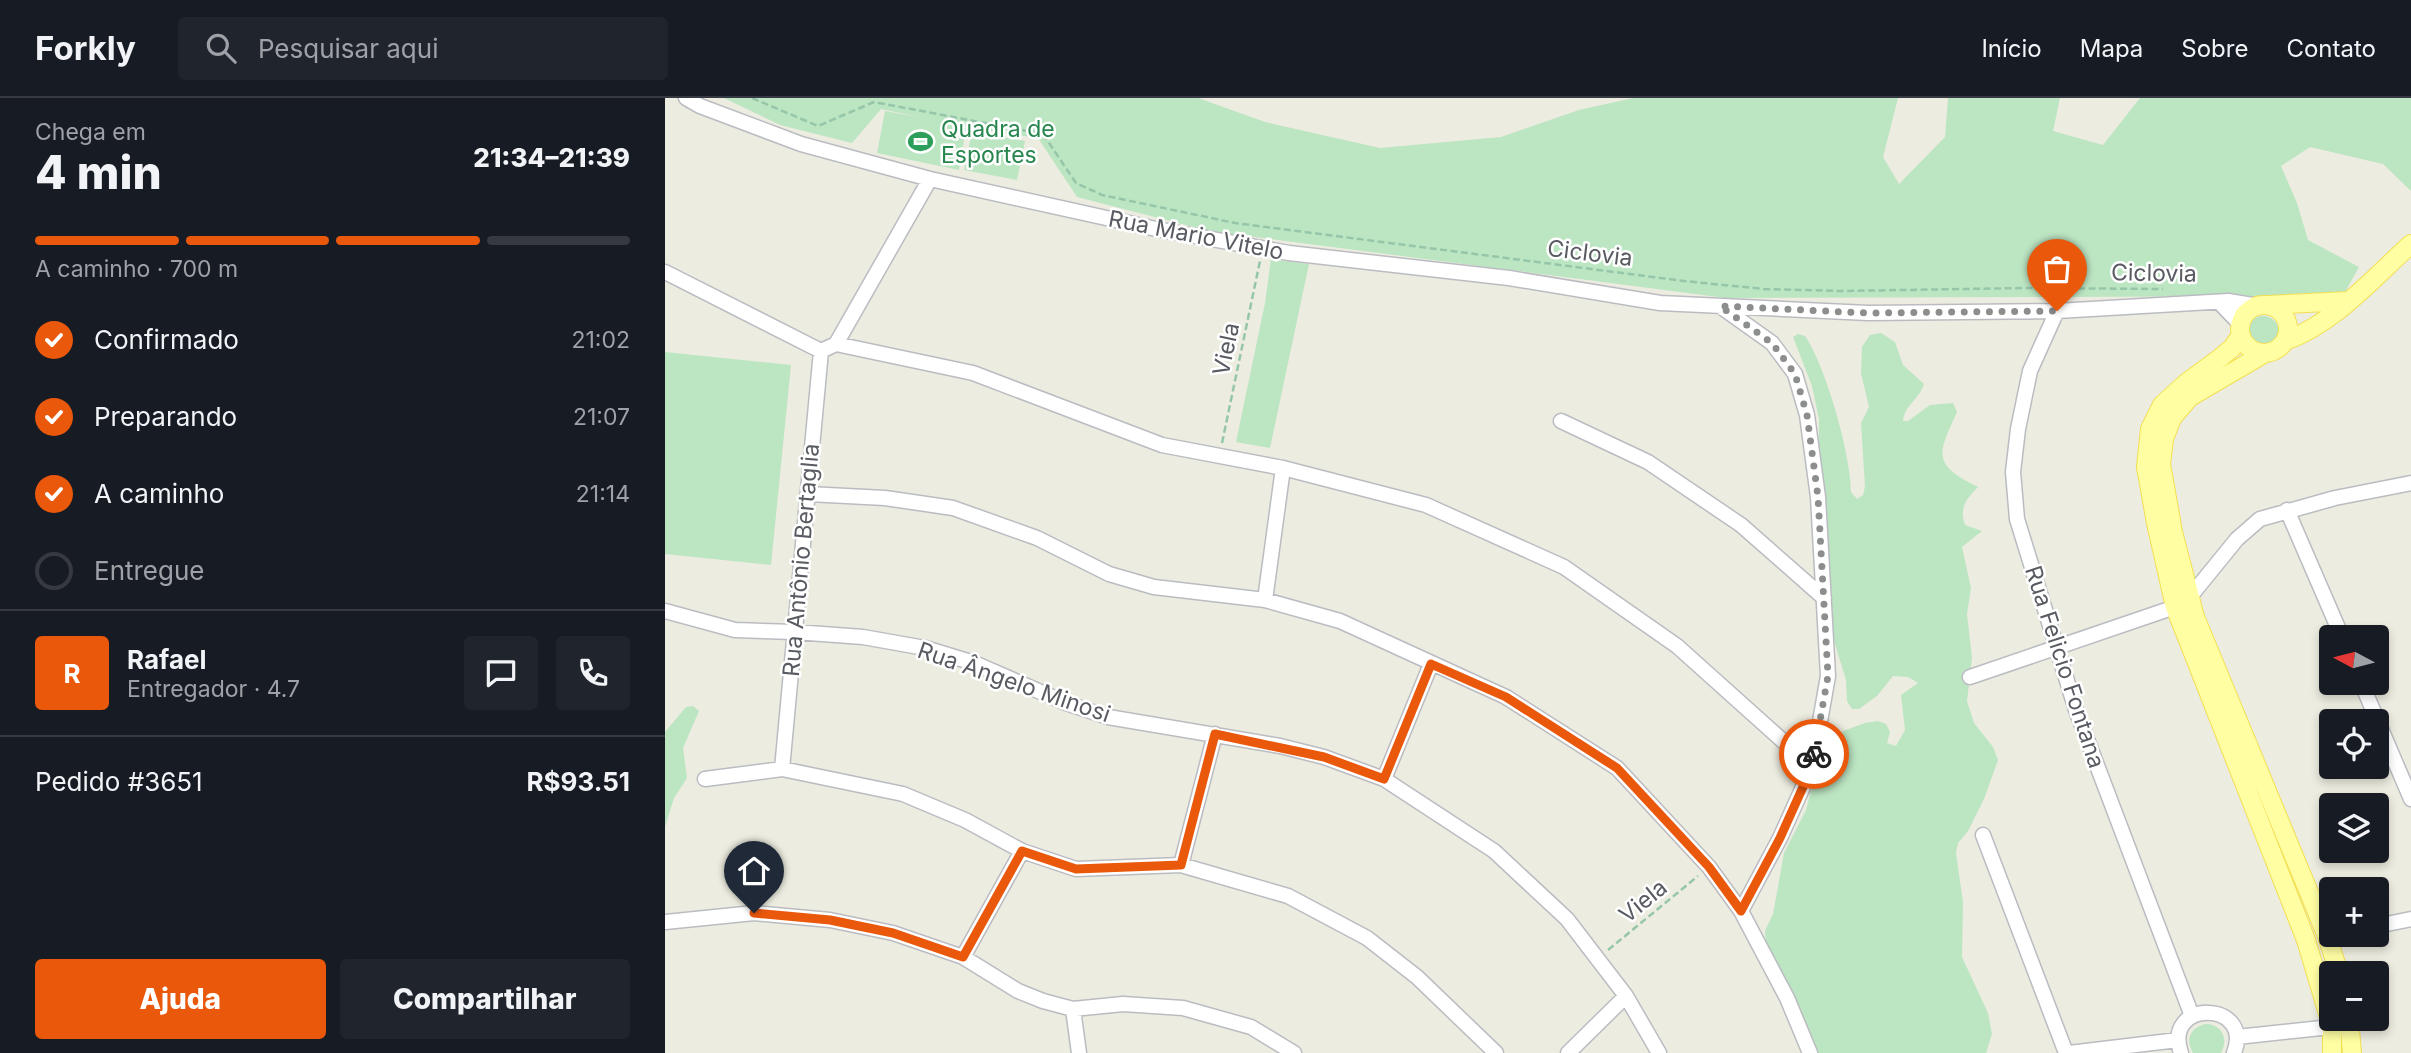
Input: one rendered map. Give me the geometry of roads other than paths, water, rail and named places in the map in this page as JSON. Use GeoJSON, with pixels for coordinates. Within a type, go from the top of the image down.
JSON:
{"type":"FeatureCollection","features":[{"type":"Feature","properties":{"kind":"main road"},"geometry":{"type":"LineString","coordinates":[[2319,907],[2195,617],[2182,602],[2161,464],[2164,439],[2172,418],[2190,397],[2265,353],[2273,351],[2285,341],[2297,337],[2348,301],[2411,244]]}},
{"type":"Feature","properties":{"kind":"main road"},"geometry":{"type":"LineString","coordinates":[[2319,969],[2306,940],[2182,602],[2156,523],[2146,467],[2150,429],[2162,405],[2232,348],[2246,313],[2263,306],[2348,301]]}},
{"type":"Feature","properties":{"kind":"main road"},"geometry":{"type":"LineString","coordinates":[[2263,306],[2274,307],[2285,317],[2288,333],[2285,341]]}},
{"type":"Feature","properties":{"kind":"main road"},"geometry":{"type":"LineString","coordinates":[[2241,330],[2250,348],[2265,353]]}},
{"type":"Feature","properties":{"kind":"main road"},"geometry":{"type":"LineString","coordinates":[[2332,1053],[2341,1031]]}},
{"type":"Feature","properties":{"kind":"main road"},"geometry":{"type":"LineString","coordinates":[[2346,1031],[2352,1053]]}},
{"type":"Feature","properties":{"kind":"street","name":"Rua Mario Vitelo"},"geometry":{"type":"LineString","coordinates":[[686,98],[801,144],[930,179],[1156,229],[1263,248],[1509,278],[1660,303],[1867,313],[2057,311],[2237,301],[2263,306]]}},
{"type":"Feature","properties":{"kind":"street"},"geometry":{"type":"LineString","coordinates":[[837,344],[930,179]]}},
{"type":"Feature","properties":{"kind":"street"},"geometry":{"type":"LineString","coordinates":[[665,272],[821,351],[837,344],[973,373],[1162,445],[1283,468],[1426,505],[1564,567],[1677,646],[1812,767]]}},
{"type":"Feature","properties":{"kind":"street"},"geometry":{"type":"LineString","coordinates":[[2219,302],[2241,330]]}},
{"type":"Feature","properties":{"kind":"street"},"geometry":{"type":"LineString","coordinates":[[1720,306],[1772,343],[1795,374],[1807,415],[1818,497],[1828,676],[1812,767],[1780,838],[1741,911]]}},
{"type":"Feature","properties":{"kind":"street","name":"Rua Felicio Fontana"},"geometry":{"type":"LineString","coordinates":[[2057,311],[2030,371],[2018,429],[2013,472],[2017,519],[2081,723],[2192,1016]]}},
{"type":"Feature","properties":{"kind":"street","name":"Rua Antônio Bertaglia"},"geometry":{"type":"LineString","coordinates":[[782,769],[821,351]]}},
{"type":"Feature","properties":{"kind":"street"},"geometry":{"type":"LineString","coordinates":[[1561,421],[1660,470],[1741,525],[1824,598]]}},
{"type":"Feature","properties":{"kind":"street"},"geometry":{"type":"LineString","coordinates":[[1265,600],[1283,468]]}},
{"type":"Feature","properties":{"kind":"street"},"geometry":{"type":"LineString","coordinates":[[1970,677],[2056,649],[2182,602],[2237,539],[2260,519],[2335,498],[2411,483]]}},
{"type":"Feature","properties":{"kind":"street"},"geometry":{"type":"LineString","coordinates":[[808,494],[885,498],[953,508],[1037,538],[1109,574],[1154,587],[1265,600],[1340,621],[1506,697],[1617,768],[1709,867],[1741,911],[1787,998],[1810,1053]]}},
{"type":"Feature","properties":{"kind":"street"},"geometry":{"type":"LineString","coordinates":[[2287,510],[2336,625]]}},
{"type":"Feature","properties":{"kind":"street","name":"Rua Ângelo Minosi"},"geometry":{"type":"LineString","coordinates":[[665,611],[735,630],[863,637],[925,648],[974,663],[1066,703],[1108,717],[1215,734],[1324,757],[1384,779],[1494,851],[1567,919],[1626,996],[1659,1053]]}},
{"type":"Feature","properties":{"kind":"street"},"geometry":{"type":"LineString","coordinates":[[1384,779],[1431,664]]}},
{"type":"Feature","properties":{"kind":"street"},"geometry":{"type":"LineString","coordinates":[[2367,695],[2411,799]]}},
{"type":"Feature","properties":{"kind":"street"},"geometry":{"type":"LineString","coordinates":[[1181,865],[1215,734]]}},
{"type":"Feature","properties":{"kind":"street"},"geometry":{"type":"LineString","coordinates":[[705,779],[782,769],[903,794],[965,820],[1022,851],[1076,869],[1181,865],[1288,896],[1367,938],[1417,977],[1496,1053]]}},
{"type":"Feature","properties":{"kind":"street"},"geometry":{"type":"LineString","coordinates":[[1983,835],[2067,1053],[2180,1047],[2180,1031],[2192,1016],[2211,1011],[2220,1014],[2234,1027],[2237,1037],[2234,1053]]}},
{"type":"Feature","properties":{"kind":"street"},"geometry":{"type":"LineString","coordinates":[[963,957],[1022,851]]}},
{"type":"Feature","properties":{"kind":"street"},"geometry":{"type":"LineString","coordinates":[[665,922],[754,913],[830,920],[893,933],[963,957],[1018,990],[1043,1001],[1073,1009],[1123,1004],[1183,1008],[1251,1027],[1294,1053]]}},
{"type":"Feature","properties":{"kind":"street"},"geometry":{"type":"LineString","coordinates":[[2389,924],[2411,919]]}},
{"type":"Feature","properties":{"kind":"street"},"geometry":{"type":"LineString","coordinates":[[2306,940],[2319,937]]}},
{"type":"Feature","properties":{"kind":"street"},"geometry":{"type":"LineString","coordinates":[[1568,1053],[1626,996]]}},
{"type":"Feature","properties":{"kind":"street"},"geometry":{"type":"LineString","coordinates":[[1073,1009],[1079,1053]]}},
{"type":"Feature","properties":{"kind":"street"},"geometry":{"type":"LineString","coordinates":[[2237,1037],[2319,1027]]}},
{"type":"Feature","properties":{"kind":"place","name":"Quadra de Esportes"},"geometry":{"type":"Point","coordinates":[921,142]}}]}
